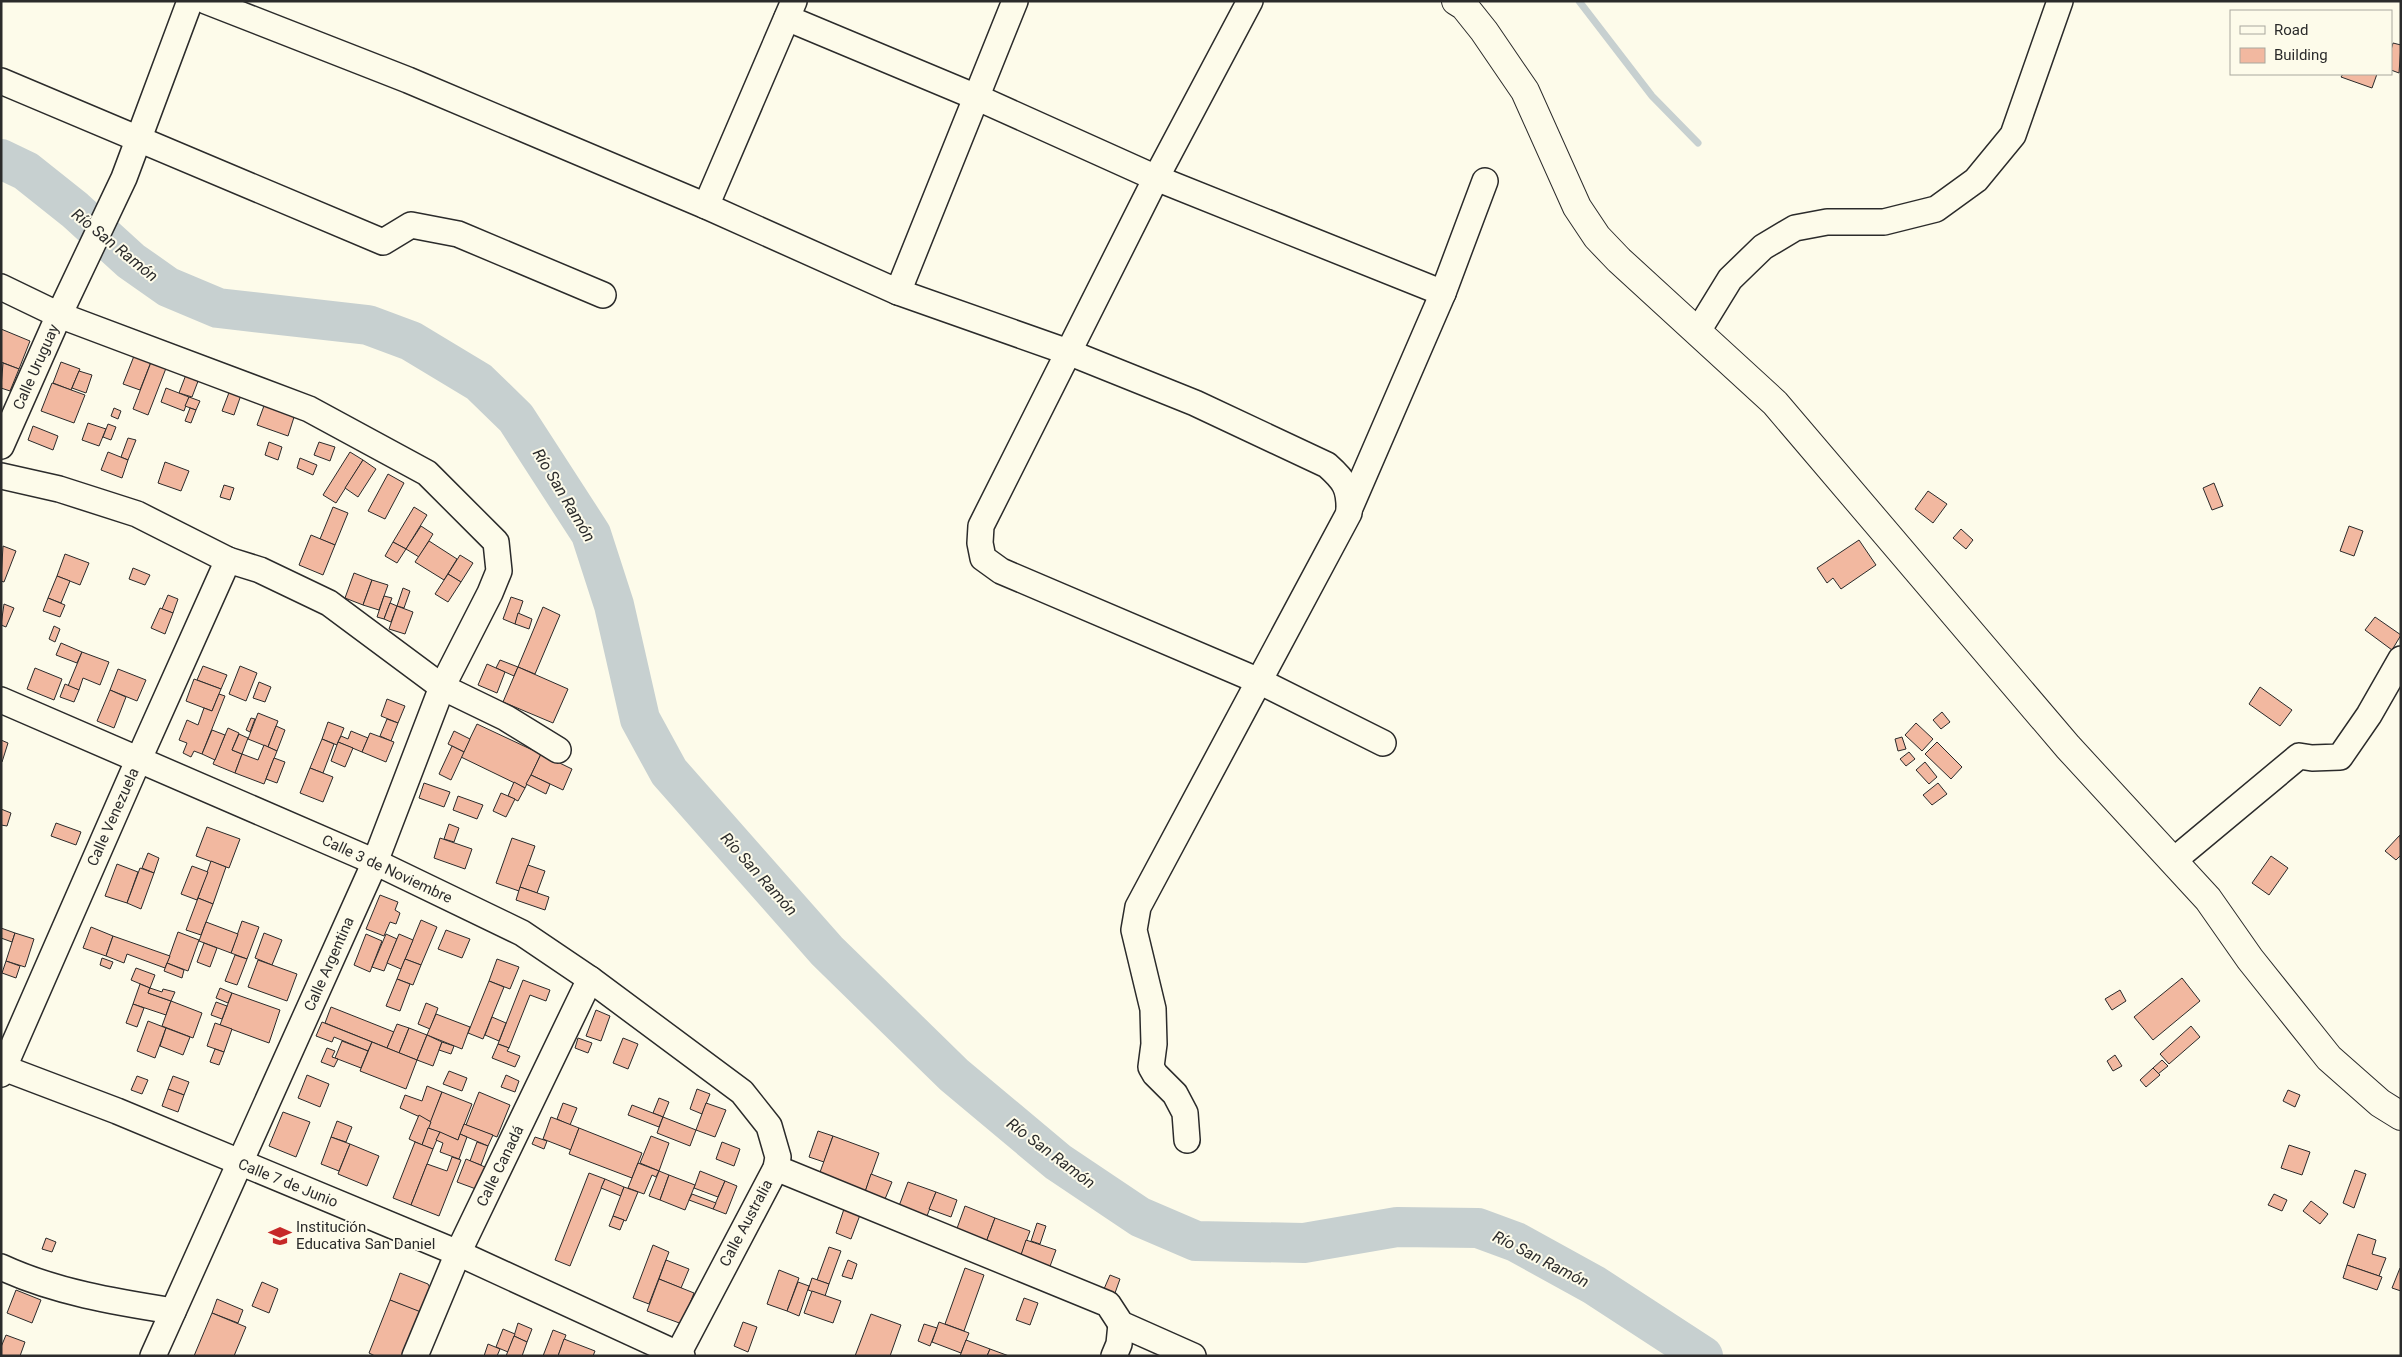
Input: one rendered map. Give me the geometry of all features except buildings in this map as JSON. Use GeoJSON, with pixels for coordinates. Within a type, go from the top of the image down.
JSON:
{"type":"FeatureCollection","features":[{"type":"Feature","properties":{"kind":"main road"},"geometry":{"type":"LineString","coordinates":[[1460,3],[1501,54],[1525,92],[1577,207],[1597,237],[1618,260],[1775,403],[2068,747],[2208,899],[2250,959],[2329,1058],[2380,1103],[2401,1116]]}},
{"type":"Feature","properties":{"kind":"street","name":"Calle Uruguay"},"geometry":{"type":"LineString","coordinates":[[1,446],[59,314],[124,178],[190,1]]}},
{"type":"Feature","properties":{"kind":"street"},"geometry":{"type":"LineString","coordinates":[[206,1],[408,80],[706,206],[898,292],[1068,352],[1195,402],[1327,465],[1342,478],[1350,494],[1348,513]]}},
{"type":"Feature","properties":{"kind":"street"},"geometry":{"type":"LineString","coordinates":[[898,292],[1015,1]]}},
{"type":"Feature","properties":{"kind":"street"},"geometry":{"type":"LineString","coordinates":[[1250,1],[1156,178],[981,526],[980,543],[983,558],[1001,571],[1259,681],[1382,743]]}},
{"type":"Feature","properties":{"kind":"street"},"geometry":{"type":"LineString","coordinates":[[1698,331],[1730,279],[1763,247],[1795,228],[1827,222],[1884,222],[1936,209],[1976,180],[2013,135],[2060,1]]}},
{"type":"Feature","properties":{"kind":"street"},"geometry":{"type":"LineString","coordinates":[[706,206],[791,10],[976,97],[1156,178],[1443,293]]}},
{"type":"Feature","properties":{"kind":"street"},"geometry":{"type":"LineString","coordinates":[[1,81],[383,242],[411,225],[458,234],[603,295]]}},
{"type":"Feature","properties":{"kind":"street"},"geometry":{"type":"LineString","coordinates":[[1187,1140],[1185,1113],[1175,1094],[1155,1074],[1151,1067],[1154,1044],[1153,1010],[1134,930],[1138,907],[1348,513],[1443,293],[1486,181]]}},
{"type":"Feature","properties":{"kind":"street"},"geometry":{"type":"LineString","coordinates":[[1,287],[59,314]]}},
{"type":"Feature","properties":{"kind":"street","name":"Calle Argentina"},"geometry":{"type":"LineString","coordinates":[[59,314],[309,409],[427,473],[496,542],[499,571],[490,593],[442,687],[375,862],[238,1163],[153,1356]]}},
{"type":"Feature","properties":{"kind":"street"},"geometry":{"type":"LineString","coordinates":[[1,476],[59,489],[136,514],[228,560],[260,570],[329,603],[442,687],[506,718],[558,750]]}},
{"type":"Feature","properties":{"kind":"street","name":"Calle Venezuela"},"geometry":{"type":"LineString","coordinates":[[2,1070],[228,560]]}},
{"type":"Feature","properties":{"kind":"street"},"geometry":{"type":"LineString","coordinates":[[2173,861],[2299,756],[2312,758],[2340,757],[2370,715],[2401,660]]}},
{"type":"Feature","properties":{"kind":"street","name":"Calle 3 de Noviembre"},"geometry":{"type":"LineString","coordinates":[[1,700],[138,761],[375,862],[522,932],[590,979],[742,1092]]}},
{"type":"Feature","properties":{"kind":"street","name":"Calle Canadá"},"geometry":{"type":"LineString","coordinates":[[415,1356],[458,1253],[590,979]]}},
{"type":"Feature","properties":{"kind":"street","name":"Calle 7 de Junio"},"geometry":{"type":"LineString","coordinates":[[2,1070],[117,1111],[458,1253],[678,1355]]}},
{"type":"Feature","properties":{"kind":"street","name":"Calle Australia"},"geometry":{"type":"LineString","coordinates":[[678,1355],[776,1168],[778,1157],[769,1126],[742,1092]]}},
{"type":"Feature","properties":{"kind":"street"},"geometry":{"type":"LineString","coordinates":[[776,1168],[1108,1304],[1121,1324],[1193,1356]]}},
{"type":"Feature","properties":{"kind":"street"},"geometry":{"type":"LineString","coordinates":[[1,1267],[19,1275],[104,1300],[173,1311]]}},
{"type":"Feature","properties":{"kind":"street"},"geometry":{"type":"LineString","coordinates":[[1114,1356],[1119,1344],[1121,1324]]}},
{"type":"Feature","properties":{"kind":"waterway"},"geometry":{"type":"LineString","coordinates":[[1579,1],[1652,96],[1698,143]]}},
{"type":"Feature","properties":{"kind":"waterway","name":"Río San Ramón"},"geometry":{"type":"LineString","coordinates":[[1,159],[26,171],[75,210],[131,261],[168,287],[218,308],[368,325],[411,341],[479,382],[516,418],[591,534],[614,605],[640,719],[669,772],[827,951],[954,1075],[1058,1162],[1140,1217],[1196,1241],[1304,1243],[1397,1227],[1478,1228],[1516,1242],[1594,1285],[1703,1356]]}},
{"type":"Feature","properties":{"kind":"place","name":"Institución Educativa San Daniel"},"geometry":{"type":"Point","coordinates":[280,1236]}}]}
